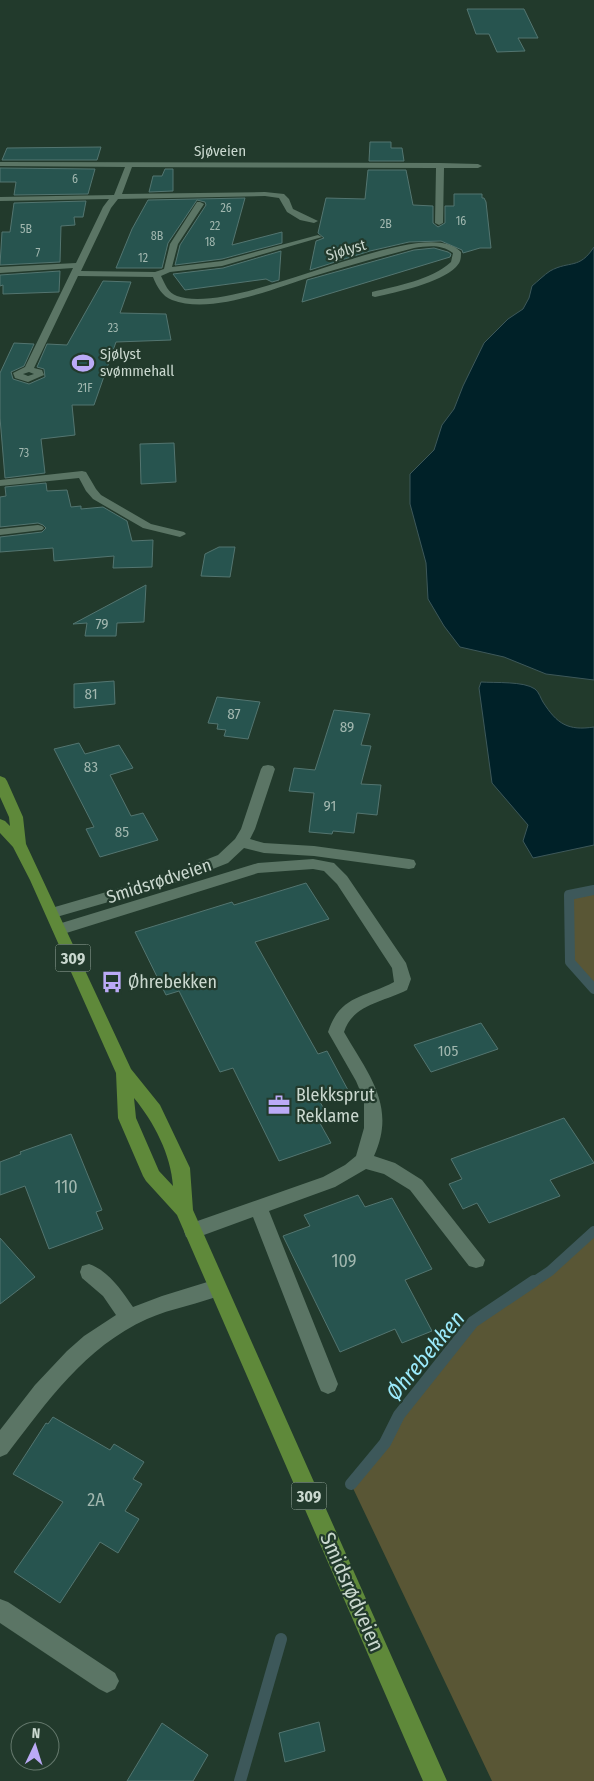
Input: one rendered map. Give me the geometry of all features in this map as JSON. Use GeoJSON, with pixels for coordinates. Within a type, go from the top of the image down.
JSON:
{"type":"FeatureCollection","features":[{"type":"Feature","properties":{"kind":"main road","name":"Smidsrødveien"},"geometry":{"type":"LineString","coordinates":[[0,781],[16,817],[19,844]]}},
{"type":"Feature","properties":{"kind":"main road","name":"Smidsrødveien"},"geometry":{"type":"LineString","coordinates":[[0,824],[19,844],[53,913],[124,1073],[154,1110],[181,1168],[184,1210],[193,1232],[436,1781]]}},
{"type":"Feature","properties":{"kind":"main road","name":"Smidsrødveien"},"geometry":{"type":"LineString","coordinates":[[124,1073],[127,1118],[148,1167],[152,1176],[184,1210]]}},
{"type":"Feature","properties":{"kind":"street","name":"Sjøveien"},"geometry":{"type":"LineString","coordinates":[[0,164],[478,166]]}},
{"type":"Feature","properties":{"kind":"street"},"geometry":{"type":"LineString","coordinates":[[29,369],[107,207],[118,195],[129,165]]}},
{"type":"Feature","properties":{"kind":"street"},"geometry":{"type":"LineString","coordinates":[[439,223],[440,165]]}},
{"type":"Feature","properties":{"kind":"street"},"geometry":{"type":"LineString","coordinates":[[0,199],[224,193],[276,194],[285,199],[290,210],[314,222]]}},
{"type":"Feature","properties":{"kind":"street"},"geometry":{"type":"LineString","coordinates":[[168,270],[168,259],[176,242],[200,204]]}},
{"type":"Feature","properties":{"kind":"street","name":"Sjølyst"},"geometry":{"type":"LineString","coordinates":[[0,270],[78,269],[156,275],[168,270],[222,263],[318,237]]}},
{"type":"Feature","properties":{"kind":"street","name":"Sjølyst"},"geometry":{"type":"LineString","coordinates":[[156,275],[162,289],[170,296],[191,300],[215,299],[247,293],[414,246],[436,244],[448,246],[457,252],[456,260],[448,270],[375,294]]}},
{"type":"Feature","properties":{"kind":"street"},"geometry":{"type":"LineString","coordinates":[[0,483],[82,474],[91,491],[97,497],[147,526],[180,534]]}},
{"type":"Feature","properties":{"kind":"street"},"geometry":{"type":"LineString","coordinates":[[0,532],[38,528]]}},
{"type":"Feature","properties":{"kind":"street","name":"Smidsrødveien"},"geometry":{"type":"LineString","coordinates":[[53,913],[188,872],[223,859],[241,842],[248,829],[268,769]]}},
{"type":"Feature","properties":{"kind":"street"},"geometry":{"type":"LineString","coordinates":[[241,842],[264,848],[314,851],[409,864]]}},
{"type":"Feature","properties":{"kind":"street"},"geometry":{"type":"LineString","coordinates":[[60,929],[258,868],[314,864],[329,867],[342,880],[400,967],[403,979],[400,986],[391,992],[351,1006],[338,1021],[336,1032],[371,1095],[374,1108],[373,1132],[362,1161],[350,1172],[329,1182],[193,1232]]}},
{"type":"Feature","properties":{"kind":"street"},"geometry":{"type":"LineString","coordinates":[[362,1161],[389,1168],[416,1185],[476,1260]]}},
{"type":"Feature","properties":{"kind":"street"},"geometry":{"type":"LineString","coordinates":[[258,1209],[328,1384]]}},
{"type":"Feature","properties":{"kind":"street"},"geometry":{"type":"LineString","coordinates":[[89,1272],[110,1290],[129,1318]]}},
{"type":"Feature","properties":{"kind":"street"},"geometry":{"type":"LineString","coordinates":[[0,1447],[57,1374],[96,1339],[129,1318],[217,1288]]}},
{"type":"Feature","properties":{"kind":"street"},"geometry":{"type":"LineString","coordinates":[[0,1610],[107,1681]]}},
{"type":"Feature","properties":{"kind":"shaded area"},"geometry":{"type":"Polygon","coordinates":[[[594,890],[594,989],[570,962],[569,895],[594,890]]]}},
{"type":"Feature","properties":{"kind":"shaded area"},"geometry":{"type":"Polygon","coordinates":[[[594,1231],[594,1781],[492,1781],[351,1484],[385,1443],[399,1415],[473,1322],[550,1271],[594,1231]]]}},
{"type":"Feature","properties":{"kind":"water"},"geometry":{"type":"Polygon","coordinates":[[[594,247],[594,680],[546,674],[504,657],[460,647],[444,626],[428,599],[426,563],[410,504],[410,474],[434,450],[442,425],[454,409],[484,343],[508,319],[523,309],[529,298],[532,286],[541,278],[557,268],[579,262],[594,247]]]}},
{"type":"Feature","properties":{"kind":"water"},"geometry":{"type":"Polygon","coordinates":[[[481,682],[530,686],[538,692],[548,710],[558,721],[570,727],[594,727],[594,845],[533,858],[523,841],[528,825],[492,783],[479,688],[481,682]]]}},
{"type":"Feature","properties":{"kind":"building"},"geometry":{"type":"Polygon","coordinates":[[[467,9],[524,9],[538,38],[518,38],[525,51],[497,52],[489,34],[476,34],[467,9]]]}},
{"type":"Feature","properties":{"kind":"building"},"geometry":{"type":"Polygon","coordinates":[[[370,142],[391,142],[391,148],[402,148],[404,161],[369,161],[370,142]]]}},
{"type":"Feature","properties":{"kind":"building"},"geometry":{"type":"Polygon","coordinates":[[[101,147],[97,160],[2,160],[7,148],[101,147]]]}},
{"type":"Feature","properties":{"kind":"building"},"geometry":{"type":"Polygon","coordinates":[[[0,168],[95,169],[88,194],[14,195],[16,182],[0,182],[0,168]]]}},
{"type":"Feature","properties":{"kind":"building"},"geometry":{"type":"Polygon","coordinates":[[[165,169],[173,169],[173,191],[149,192],[153,176],[162,176],[165,169]]]}},
{"type":"Feature","properties":{"kind":"building"},"geometry":{"type":"Polygon","coordinates":[[[368,170],[406,170],[413,205],[433,206],[433,223],[438,227],[445,223],[445,206],[454,206],[454,194],[482,194],[482,198],[486,202],[491,248],[480,248],[463,253],[462,250],[441,241],[409,242],[370,251],[310,270],[316,241],[324,238],[318,233],[326,198],[365,199],[368,170]]]}},
{"type":"Feature","properties":{"kind":"building"},"geometry":{"type":"Polygon","coordinates":[[[245,198],[232,245],[282,232],[282,243],[222,259],[175,265],[180,245],[206,205],[205,202],[197,200],[168,243],[162,268],[116,268],[132,229],[148,200],[245,198]]]}},
{"type":"Feature","properties":{"kind":"building"},"geometry":{"type":"Polygon","coordinates":[[[86,201],[83,217],[74,217],[75,225],[61,226],[60,262],[0,265],[2,232],[10,232],[14,203],[86,201]]]}},
{"type":"Feature","properties":{"kind":"building"},"geometry":{"type":"Polygon","coordinates":[[[434,248],[448,252],[451,254],[450,257],[302,302],[307,280],[414,250],[434,248]]]}},
{"type":"Feature","properties":{"kind":"building"},"geometry":{"type":"Polygon","coordinates":[[[281,251],[279,280],[272,282],[266,279],[185,290],[173,274],[223,268],[281,251]]]}},
{"type":"Feature","properties":{"kind":"building"},"geometry":{"type":"Polygon","coordinates":[[[60,271],[59,292],[3,294],[3,285],[0,286],[0,275],[60,271]]]}},
{"type":"Feature","properties":{"kind":"building"},"geometry":{"type":"Polygon","coordinates":[[[103,281],[131,282],[120,313],[166,314],[171,340],[116,342],[94,405],[72,405],[75,435],[41,439],[45,473],[5,478],[0,418],[0,373],[14,343],[34,344],[24,366],[11,372],[13,379],[29,384],[45,377],[44,369],[37,367],[47,344],[67,345],[103,281]]]}},
{"type":"Feature","properties":{"kind":"building"},"geometry":{"type":"Polygon","coordinates":[[[174,443],[176,482],[141,484],[140,444],[174,443]]]}},
{"type":"Feature","properties":{"kind":"building"},"geometry":{"type":"Polygon","coordinates":[[[46,483],[47,491],[67,490],[71,507],[81,506],[81,509],[103,507],[127,521],[132,541],[153,540],[152,567],[113,568],[114,556],[54,561],[53,548],[0,552],[0,537],[42,532],[46,528],[38,523],[0,527],[0,497],[6,496],[5,487],[46,483]]]}},
{"type":"Feature","properties":{"kind":"building"},"geometry":{"type":"Polygon","coordinates":[[[219,547],[235,547],[230,577],[201,576],[205,554],[219,547]]]}},
{"type":"Feature","properties":{"kind":"building"},"geometry":{"type":"Polygon","coordinates":[[[146,585],[144,622],[117,623],[116,636],[85,636],[87,623],[73,624],[146,585]]]}},
{"type":"Feature","properties":{"kind":"building"},"geometry":{"type":"Polygon","coordinates":[[[114,681],[115,704],[74,708],[74,684],[114,681]]]}},
{"type":"Feature","properties":{"kind":"building"},"geometry":{"type":"Polygon","coordinates":[[[217,697],[260,702],[248,739],[224,736],[226,730],[217,729],[218,724],[208,723],[217,697]]]}},
{"type":"Feature","properties":{"kind":"building"},"geometry":{"type":"Polygon","coordinates":[[[334,710],[370,714],[361,745],[371,746],[361,784],[381,785],[377,815],[357,813],[354,833],[333,831],[332,834],[309,832],[314,793],[289,791],[294,768],[315,770],[334,710]]]}},
{"type":"Feature","properties":{"kind":"building"},"geometry":{"type":"Polygon","coordinates":[[[79,743],[85,754],[119,745],[133,768],[110,775],[131,816],[143,813],[158,840],[100,857],[86,829],[94,827],[54,749],[79,743]]]}},
{"type":"Feature","properties":{"kind":"building"},"geometry":{"type":"Polygon","coordinates":[[[306,883],[329,919],[255,942],[318,1054],[327,1051],[349,1092],[320,1102],[327,1114],[317,1118],[331,1143],[279,1161],[233,1068],[220,1072],[179,991],[166,995],[135,932],[232,902],[234,905],[306,883]]]}},
{"type":"Feature","properties":{"kind":"building"},"geometry":{"type":"Polygon","coordinates":[[[481,1023],[498,1049],[431,1072],[414,1045],[481,1023]]]}},
{"type":"Feature","properties":{"kind":"building"},"geometry":{"type":"Polygon","coordinates":[[[564,1118],[594,1163],[550,1180],[560,1196],[489,1223],[477,1203],[463,1209],[449,1184],[462,1179],[451,1159],[564,1118]]]}},
{"type":"Feature","properties":{"kind":"building"},"geometry":{"type":"Polygon","coordinates":[[[71,1134],[102,1210],[96,1212],[103,1229],[49,1249],[25,1186],[0,1195],[0,1162],[21,1154],[20,1152],[71,1134]]]}},
{"type":"Feature","properties":{"kind":"building"},"geometry":{"type":"Polygon","coordinates":[[[358,1195],[365,1207],[392,1198],[432,1269],[405,1280],[432,1331],[402,1343],[395,1329],[340,1352],[283,1236],[310,1226],[304,1215],[358,1195]]]}},
{"type":"Feature","properties":{"kind":"building"},"geometry":{"type":"Polygon","coordinates":[[[0,1238],[35,1277],[0,1304],[0,1238]]]}},
{"type":"Feature","properties":{"kind":"building"},"geometry":{"type":"Polygon","coordinates":[[[53,1417],[110,1450],[114,1444],[144,1462],[133,1479],[142,1484],[125,1511],[139,1519],[118,1553],[100,1542],[60,1603],[14,1572],[63,1502],[13,1474],[46,1423],[48,1424],[53,1417]]]}},
{"type":"Feature","properties":{"kind":"building"},"geometry":{"type":"Polygon","coordinates":[[[319,1722],[325,1751],[285,1762],[279,1733],[319,1722]]]}},
{"type":"Feature","properties":{"kind":"building"},"geometry":{"type":"Polygon","coordinates":[[[162,1723],[208,1755],[193,1781],[127,1781],[162,1723]]]}},
{"type":"Feature","properties":{"kind":"waterway","name":"Øhrebekken"},"geometry":{"type":"LineString","coordinates":[[591,891],[594,890],[569,895],[570,962],[594,989]]}},
{"type":"Feature","properties":{"kind":"waterway","name":"Øhrebekken"},"geometry":{"type":"LineString","coordinates":[[532,1283],[550,1271],[594,1231]]}},
{"type":"Feature","properties":{"kind":"waterway","name":"Øhrebekken"},"geometry":{"type":"LineString","coordinates":[[351,1484],[385,1443],[399,1415],[473,1322],[534,1281]]}},
{"type":"Feature","properties":{"kind":"waterway","name":"Øhrebekken"},"geometry":{"type":"LineString","coordinates":[[240,1781],[281,1639]]}},
{"type":"Feature","properties":{"kind":"place","name":"Sjølyst svømmehall"},"geometry":{"type":"Point","coordinates":[83,363]}},
{"type":"Feature","properties":{"kind":"place","name":"Øhrebekken"},"geometry":{"type":"Point","coordinates":[112,982]}},
{"type":"Feature","properties":{"kind":"place","name":"Blekksprut Reklame"},"geometry":{"type":"Point","coordinates":[279,1105]}}]}
